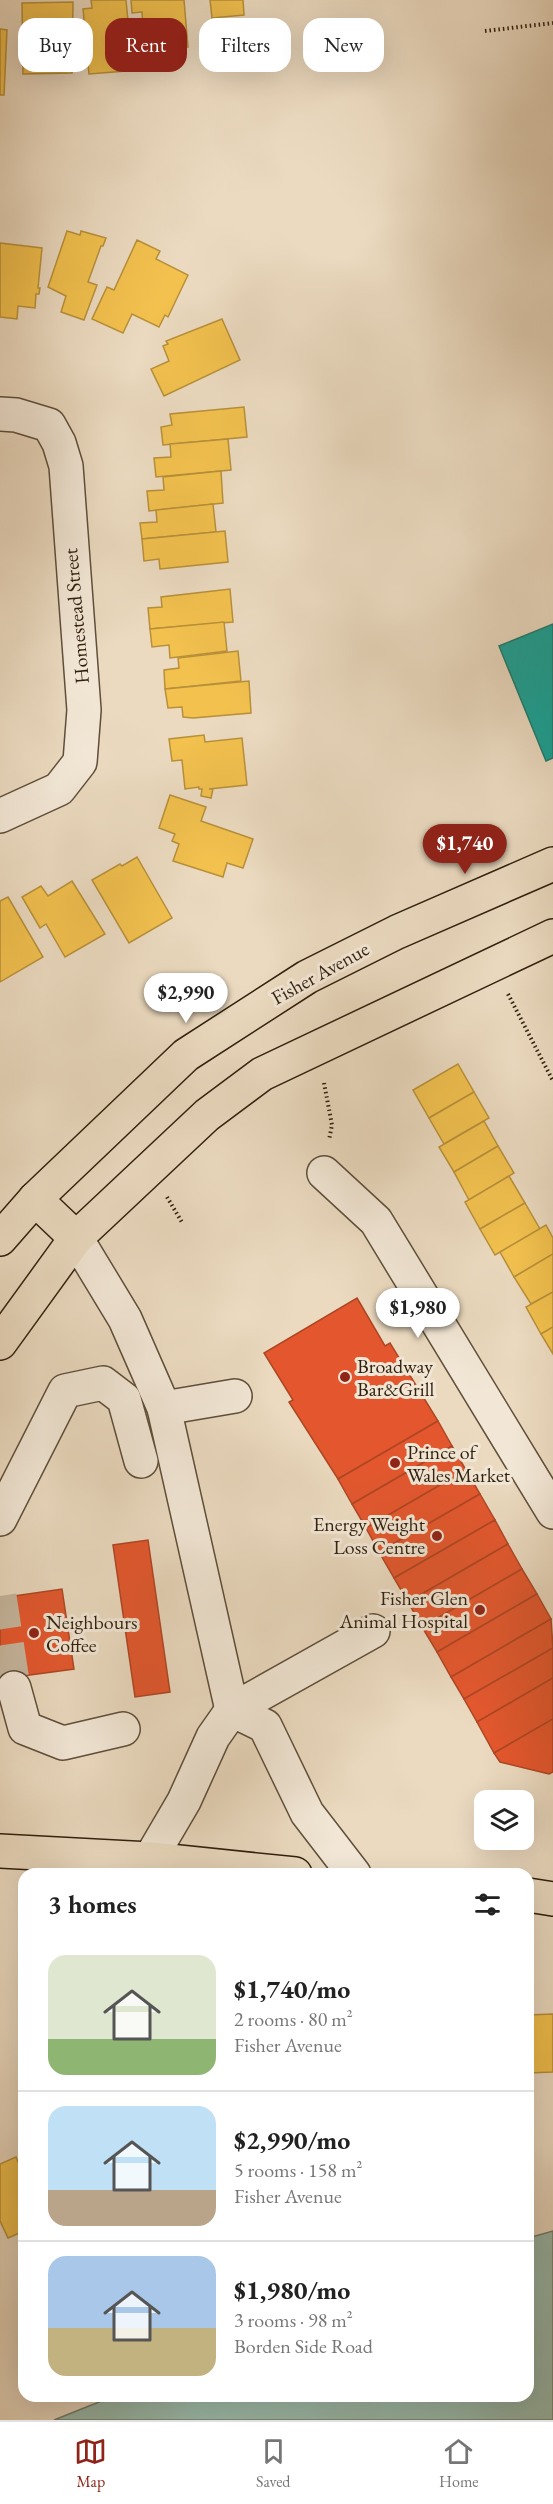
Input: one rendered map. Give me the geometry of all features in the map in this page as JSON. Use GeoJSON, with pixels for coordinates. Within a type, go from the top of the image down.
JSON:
{"type":"FeatureCollection","features":[{"type":"Feature","properties":{"kind":"main road","name":"Fisher Avenue"},"geometry":{"type":"LineString","coordinates":[[0,1239],[35,1199],[186,1055],[307,977],[397,932],[553,864]]}},
{"type":"Feature","properties":{"kind":"main road"},"geometry":{"type":"LineString","coordinates":[[0,1343],[76,1238],[207,1115],[262,1074],[553,936]]}},
{"type":"Feature","properties":{"kind":"main road"},"geometry":{"type":"LineString","coordinates":[[35,1199],[76,1238]]}},
{"type":"Feature","properties":{"kind":"main road"},"geometry":{"type":"LineString","coordinates":[[3,1850],[150,1859],[237,1868]]}},
{"type":"Feature","properties":{"kind":"main road"},"geometry":{"type":"LineString","coordinates":[[534,1896],[553,1899]]}},
{"type":"Feature","properties":{"kind":"street","name":"Homestead Street"},"geometry":{"type":"LineString","coordinates":[[0,414],[16,415],[49,425],[59,443],[66,466],[84,710],[80,762],[60,789],[0,816]]}},
{"type":"Feature","properties":{"kind":"street"},"geometry":{"type":"LineString","coordinates":[[324,1173],[376,1221],[545,1480],[553,1512]]}},
{"type":"Feature","properties":{"kind":"street"},"geometry":{"type":"LineString","coordinates":[[76,1238],[125,1319],[164,1408],[232,1710]]}},
{"type":"Feature","properties":{"kind":"street"},"geometry":{"type":"LineString","coordinates":[[0,1520],[64,1391],[103,1383],[124,1399],[141,1461]]}},
{"type":"Feature","properties":{"kind":"street"},"geometry":{"type":"LineString","coordinates":[[164,1408],[235,1396]]}},
{"type":"Feature","properties":{"kind":"street"},"geometry":{"type":"LineString","coordinates":[[150,1859],[184,1801],[213,1737],[232,1710],[373,1631]]}},
{"type":"Feature","properties":{"kind":"street"},"geometry":{"type":"LineString","coordinates":[[14,1688],[25,1728],[63,1743],[123,1729]]}},
{"type":"Feature","properties":{"kind":"street"},"geometry":{"type":"LineString","coordinates":[[232,1710],[265,1726],[307,1813],[349,1868]]}},
{"type":"Feature","properties":{"kind":"path"},"geometry":{"type":"LineString","coordinates":[[485,31],[553,22]]}},
{"type":"Feature","properties":{"kind":"path"},"geometry":{"type":"LineString","coordinates":[[504,986],[553,1081]]}},
{"type":"Feature","properties":{"kind":"path"},"geometry":{"type":"LineString","coordinates":[[324,1079],[332,1125],[324,1173]]}},
{"type":"Feature","properties":{"kind":"shaded area"},"geometry":{"type":"Polygon","coordinates":[[[553,2231],[553,2420],[54,2420],[99,2402],[534,2402],[534,2236],[553,2231]]]}},
{"type":"Feature","properties":{"kind":"building: Homes"},"geometry":{"type":"Polygon","coordinates":[[[91,0],[126,0],[128,18],[105,18],[105,72],[114,72],[89,74],[89,72],[93,72],[93,18],[84,18],[83,9],[92,8],[91,0]]]}},
{"type":"Feature","properties":{"kind":"building: Homes"},"geometry":{"type":"Polygon","coordinates":[[[131,0],[184,0],[186,18],[142,18],[142,12],[132,13],[131,0]]]}},
{"type":"Feature","properties":{"kind":"building: Homes"},"geometry":{"type":"Polygon","coordinates":[[[210,0],[243,0],[244,15],[212,18],[210,0]]]}},
{"type":"Feature","properties":{"kind":"building: Homes"},"geometry":{"type":"Polygon","coordinates":[[[73,2],[73,18],[22,18],[22,3],[73,2]]]}},
{"type":"Feature","properties":{"kind":"building: Homes"},"geometry":{"type":"Polygon","coordinates":[[[0,29],[7,30],[4,95],[0,95],[0,29]]]}},
{"type":"Feature","properties":{"kind":"building: Homes"},"geometry":{"type":"Polygon","coordinates":[[[23,72],[72,72],[72,73],[23,74],[23,72]]]}},
{"type":"Feature","properties":{"kind":"building: Homes"},"geometry":{"type":"Polygon","coordinates":[[[67,231],[80,235],[81,231],[106,238],[88,282],[97,285],[84,320],[61,312],[66,296],[48,287],[67,231]]]}},
{"type":"Feature","properties":{"kind":"building: Homes"},"geometry":{"type":"Polygon","coordinates":[[[137,240],[160,251],[156,259],[188,275],[168,317],[165,315],[159,327],[132,314],[123,333],[92,319],[107,287],[114,290],[137,240]]]}},
{"type":"Feature","properties":{"kind":"building: Homes"},"geometry":{"type":"Polygon","coordinates":[[[0,243],[42,248],[38,288],[40,288],[39,294],[36,294],[35,308],[18,306],[17,319],[0,317],[0,243]]]}},
{"type":"Feature","properties":{"kind":"building: Homes"},"geometry":{"type":"Polygon","coordinates":[[[222,319],[240,360],[164,396],[151,369],[169,361],[163,346],[168,344],[166,341],[222,319]]]}},
{"type":"Feature","properties":{"kind":"building: Homes"},"geometry":{"type":"Polygon","coordinates":[[[244,407],[247,437],[163,445],[161,427],[172,425],[170,414],[244,407]]]}},
{"type":"Feature","properties":{"kind":"building: Homes"},"geometry":{"type":"Polygon","coordinates":[[[228,439],[231,470],[156,477],[154,458],[171,457],[170,444],[228,439]]]}},
{"type":"Feature","properties":{"kind":"building: Homes"},"geometry":{"type":"Polygon","coordinates":[[[221,471],[223,503],[149,511],[147,491],[164,490],[163,477],[221,471]]]}},
{"type":"Feature","properties":{"kind":"building: Homes"},"geometry":{"type":"Polygon","coordinates":[[[213,504],[216,532],[142,539],[140,523],[157,522],[156,510],[213,504]]]}},
{"type":"Feature","properties":{"kind":"building: Homes"},"geometry":{"type":"Polygon","coordinates":[[[225,531],[228,562],[160,569],[159,559],[144,561],[142,539],[225,531]]]}},
{"type":"Feature","properties":{"kind":"building: Homes"},"geometry":{"type":"Polygon","coordinates":[[[230,589],[233,622],[150,629],[148,608],[162,607],[161,597],[230,589]]]}},
{"type":"Feature","properties":{"kind":"building: Homes"},"geometry":{"type":"Polygon","coordinates":[[[224,622],[227,651],[170,658],[169,645],[152,647],[150,629],[224,622]]]}},
{"type":"Feature","properties":{"kind":"building: Homes"},"geometry":{"type":"Polygon","coordinates":[[[238,651],[241,681],[165,689],[164,670],[179,668],[178,658],[238,651]]]}},
{"type":"Feature","properties":{"kind":"building: Homes"},"geometry":{"type":"Polygon","coordinates":[[[249,681],[251,713],[193,718],[183,717],[182,707],[168,708],[165,689],[249,681]]]}},
{"type":"Feature","properties":{"kind":"building: Homes"},"geometry":{"type":"Polygon","coordinates":[[[204,735],[205,742],[242,738],[247,785],[209,789],[213,789],[211,798],[201,796],[202,789],[199,787],[185,789],[182,760],[172,761],[169,739],[204,735]]]}},
{"type":"Feature","properties":{"kind":"building: Homes"},"geometry":{"type":"Polygon","coordinates":[[[170,795],[206,807],[201,821],[253,839],[243,868],[227,863],[223,877],[173,861],[179,844],[172,841],[175,834],[159,828],[170,795]]]}},
{"type":"Feature","properties":{"kind":"building: Homes"},"geometry":{"type":"Polygon","coordinates":[[[137,857],[172,918],[129,943],[92,880],[137,857]]]}},
{"type":"Feature","properties":{"kind":"building: Homes"},"geometry":{"type":"Polygon","coordinates":[[[72,881],[105,934],[65,957],[46,924],[40,928],[22,897],[41,886],[48,896],[72,881]]]}},
{"type":"Feature","properties":{"kind":"building: Homes"},"geometry":{"type":"Polygon","coordinates":[[[8,897],[43,957],[0,982],[0,901],[8,897]]]}},
{"type":"Feature","properties":{"kind":"building: Homes"},"geometry":{"type":"Polygon","coordinates":[[[458,1064],[474,1092],[429,1118],[413,1090],[458,1064]]]}},
{"type":"Feature","properties":{"kind":"building: Homes"},"geometry":{"type":"Polygon","coordinates":[[[474,1092],[489,1118],[444,1144],[429,1118],[474,1092]]]}},
{"type":"Feature","properties":{"kind":"building: Homes"},"geometry":{"type":"Polygon","coordinates":[[[484,1121],[498,1146],[454,1172],[439,1147],[484,1121]]]}},
{"type":"Feature","properties":{"kind":"building: Homes"},"geometry":{"type":"Polygon","coordinates":[[[498,1146],[514,1173],[469,1200],[454,1172],[498,1146]]]}},
{"type":"Feature","properties":{"kind":"building: Homes"},"geometry":{"type":"Polygon","coordinates":[[[509,1176],[525,1203],[480,1229],[465,1202],[509,1176]]]}},
{"type":"Feature","properties":{"kind":"building: Homes"},"geometry":{"type":"Polygon","coordinates":[[[525,1203],[540,1229],[495,1255],[480,1229],[525,1203]]]}},
{"type":"Feature","properties":{"kind":"building: Homes"},"geometry":{"type":"Polygon","coordinates":[[[546,1225],[553,1238],[553,1254],[514,1277],[500,1252],[546,1225]]]}},
{"type":"Feature","properties":{"kind":"building: Homes"},"geometry":{"type":"Polygon","coordinates":[[[553,1254],[553,1292],[531,1304],[514,1277],[553,1254]]]}},
{"type":"Feature","properties":{"kind":"building: Homes"},"geometry":{"type":"Polygon","coordinates":[[[553,1292],[553,1327],[541,1334],[526,1307],[553,1292]]]}},
{"type":"Feature","properties":{"kind":"building: Homes"},"geometry":{"type":"Polygon","coordinates":[[[553,1327],[553,1354],[541,1334],[553,1327]]]}},
{"type":"Feature","properties":{"kind":"building: Homes"},"geometry":{"type":"Polygon","coordinates":[[[553,2014],[553,2072],[534,2073],[534,2015],[553,2014]]]}},
{"type":"Feature","properties":{"kind":"building: Homes"},"geometry":{"type":"Polygon","coordinates":[[[16,2157],[18,2162],[18,2234],[8,2238],[0,2221],[0,2164],[16,2157]]]}},
{"type":"Feature","properties":{"kind":"building: Shops","name":"Broadway Bar&Grill"},"geometry":{"type":"Polygon","coordinates":[[[357,1298],[385,1346],[390,1343],[438,1421],[338,1479],[289,1402],[293,1400],[264,1353],[357,1298]]]}},
{"type":"Feature","properties":{"kind":"building: Shops","name":"Prince of Wales Market"},"geometry":{"type":"Polygon","coordinates":[[[438,1421],[452,1446],[352,1504],[338,1479],[438,1421]]]}},
{"type":"Feature","properties":{"kind":"building: Shops"},"geometry":{"type":"Polygon","coordinates":[[[452,1446],[466,1470],[366,1528],[352,1504],[452,1446]]]}},
{"type":"Feature","properties":{"kind":"building: Shops"},"geometry":{"type":"Polygon","coordinates":[[[466,1470],[480,1494],[379,1552],[366,1528],[466,1470]]]}},
{"type":"Feature","properties":{"kind":"building: Shops","name":"Energy Weight Loss Centre"},"geometry":{"type":"Polygon","coordinates":[[[480,1494],[495,1520],[394,1578],[379,1552],[480,1494]]]}},
{"type":"Feature","properties":{"kind":"building: Shops"},"geometry":{"type":"Polygon","coordinates":[[[495,1520],[508,1544],[408,1602],[394,1578],[495,1520]]]}},
{"type":"Feature","properties":{"kind":"building: Shops"},"geometry":{"type":"Polygon","coordinates":[[[148,1540],[170,1692],[135,1697],[113,1545],[148,1540]]]}},
{"type":"Feature","properties":{"kind":"building: Shops"},"geometry":{"type":"Polygon","coordinates":[[[508,1544],[522,1569],[422,1627],[408,1602],[508,1544]]]}},
{"type":"Feature","properties":{"kind":"building: Shops","name":"Fisher Glen Animal Hospital"},"geometry":{"type":"Polygon","coordinates":[[[522,1569],[537,1594],[437,1652],[422,1627],[522,1569]]]}},
{"type":"Feature","properties":{"kind":"building: Shops","name":"Neighbours Coffee"},"geometry":{"type":"Polygon","coordinates":[[[62,1589],[74,1669],[0,1679],[0,1598],[62,1589]]]}},
{"type":"Feature","properties":{"kind":"building: Shops"},"geometry":{"type":"Polygon","coordinates":[[[537,1594],[551,1619],[451,1677],[437,1652],[537,1594]]]}},
{"type":"Feature","properties":{"kind":"building: Shops"},"geometry":{"type":"Polygon","coordinates":[[[551,1619],[553,1648],[464,1699],[451,1677],[551,1619]]]}},
{"type":"Feature","properties":{"kind":"building: Shops"},"geometry":{"type":"Polygon","coordinates":[[[553,1648],[553,1678],[477,1722],[464,1699],[553,1648]]]}},
{"type":"Feature","properties":{"kind":"building: Shops"},"geometry":{"type":"Polygon","coordinates":[[[553,1678],[553,1719],[494,1753],[477,1722],[553,1678]]]}},
{"type":"Feature","properties":{"kind":"building: Shops"},"geometry":{"type":"Polygon","coordinates":[[[553,1719],[553,1772],[549,1774],[500,1762],[494,1753],[553,1719]]]}},
{"type":"Feature","properties":{"kind":"building: Public"},"geometry":{"type":"Polygon","coordinates":[[[553,624],[553,758],[546,761],[499,646],[553,624]]]}},
{"type":"Feature","properties":{"kind":"tunnel"},"geometry":{"type":"LineString","coordinates":[[0,1596],[14,1688]]}},
{"type":"Feature","properties":{"kind":"place","name":"Broadway Bar&Grill"},"geometry":{"type":"Point","coordinates":[345,1377]}},
{"type":"Feature","properties":{"kind":"place","name":"Prince of Wales Market"},"geometry":{"type":"Point","coordinates":[395,1463]}},
{"type":"Feature","properties":{"kind":"place","name":"Energy Weight Loss Centre"},"geometry":{"type":"Point","coordinates":[437,1536]}},
{"type":"Feature","properties":{"kind":"place","name":"Fisher Glen Animal Hospital"},"geometry":{"type":"Point","coordinates":[480,1610]}},
{"type":"Feature","properties":{"kind":"place","name":"Neighbours Coffee"},"geometry":{"type":"Point","coordinates":[34,1633]}}]}
